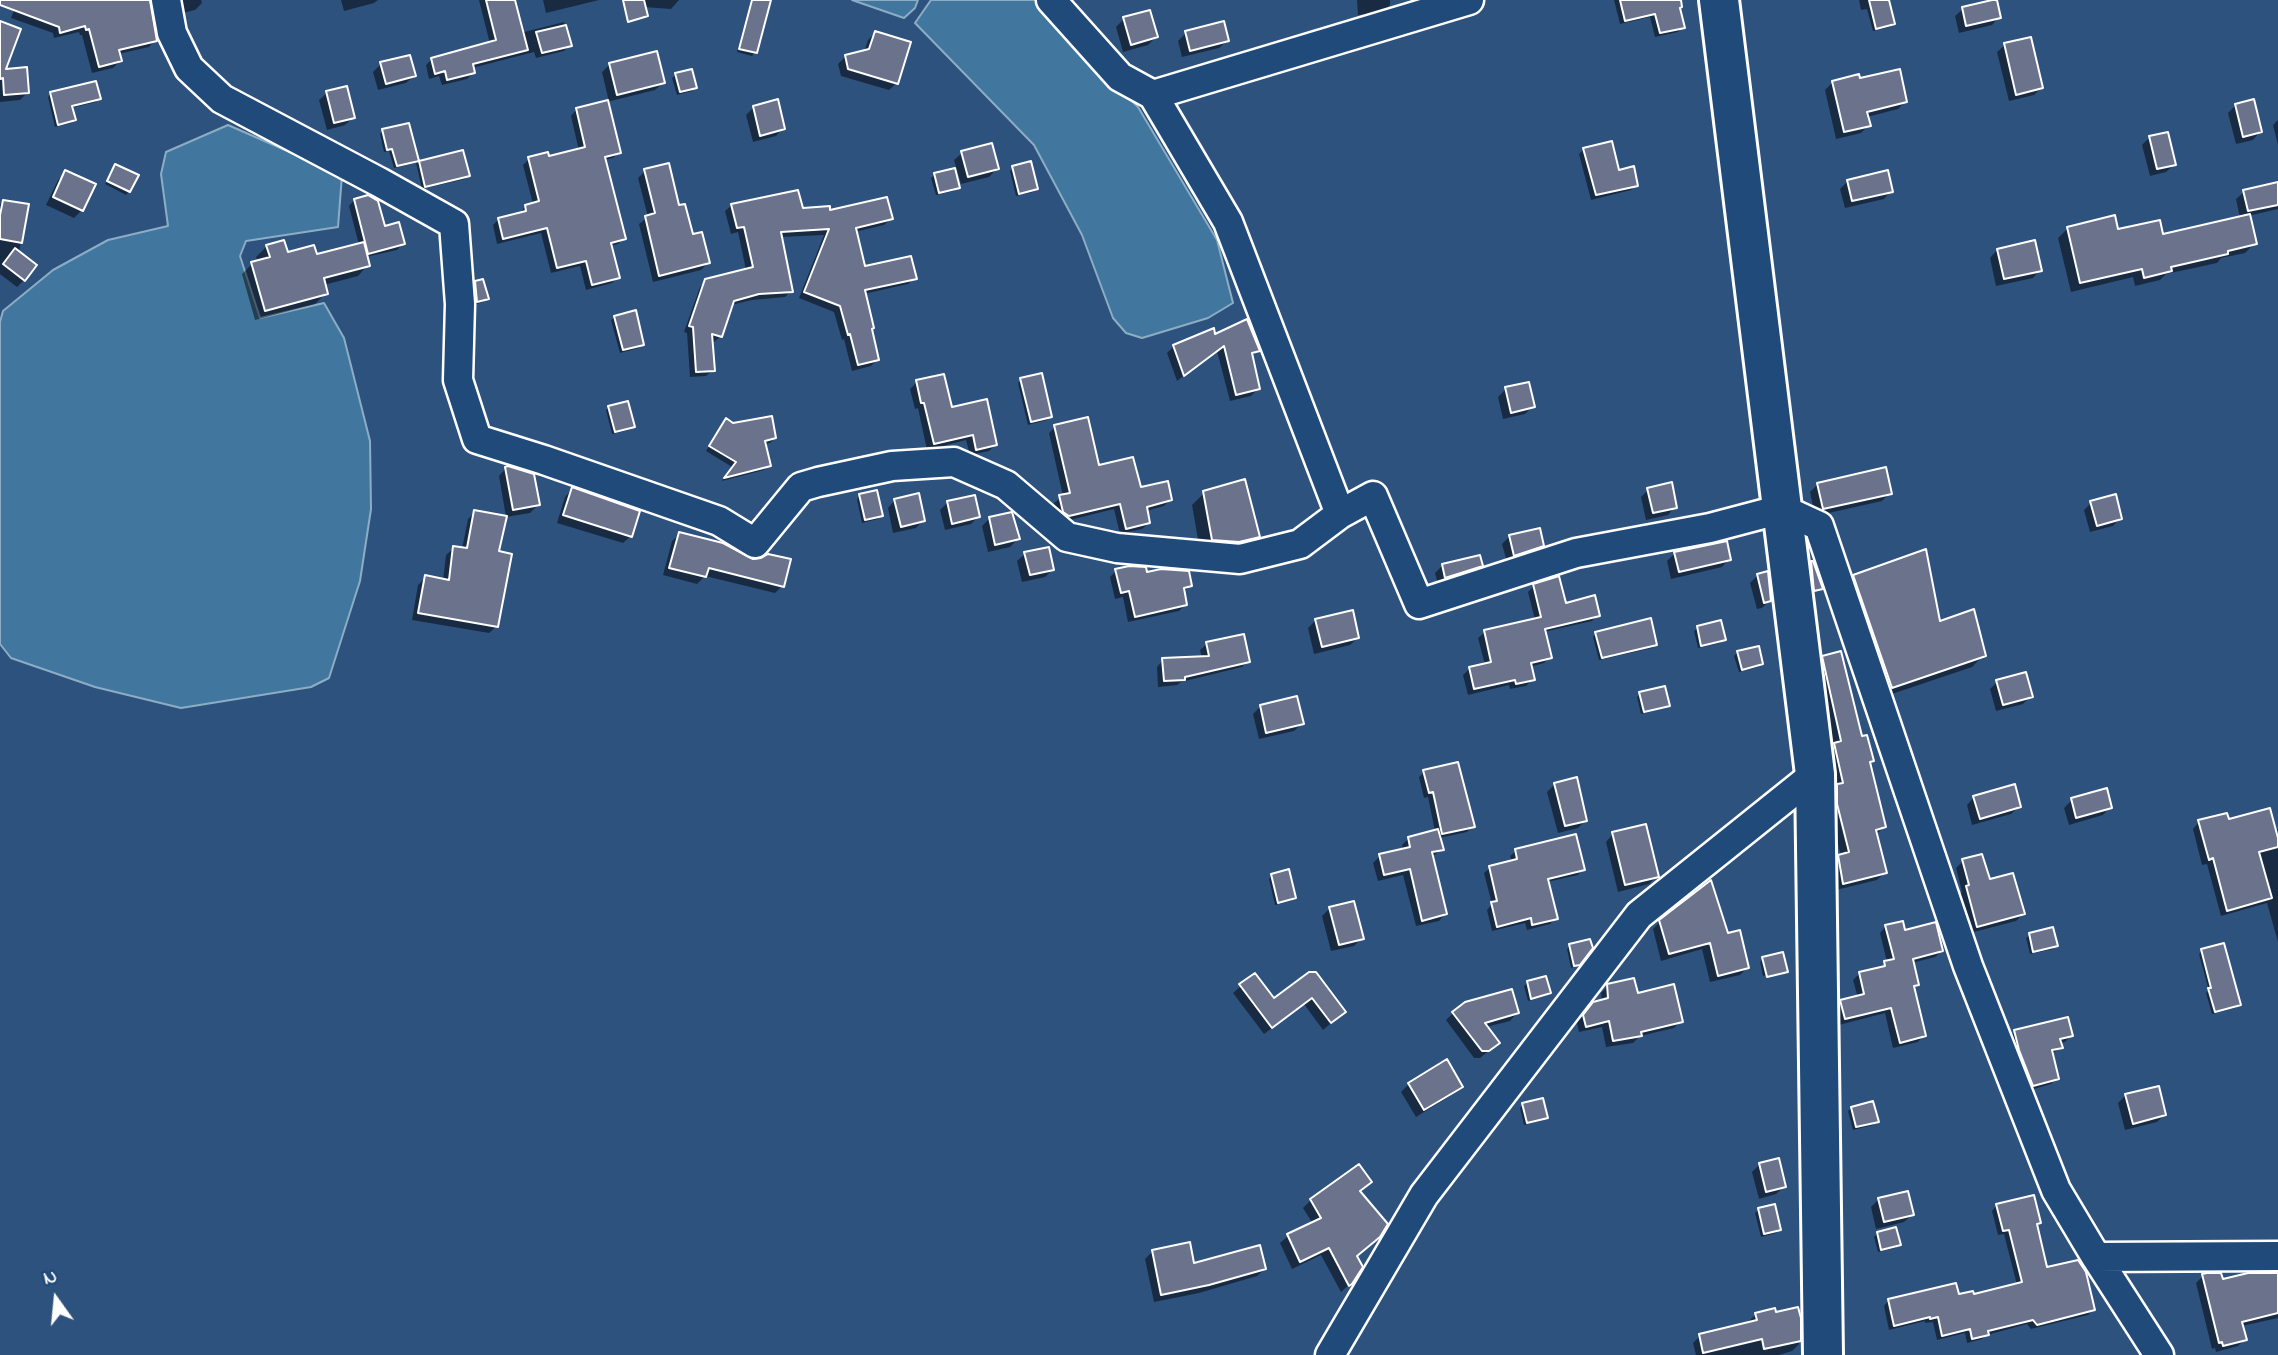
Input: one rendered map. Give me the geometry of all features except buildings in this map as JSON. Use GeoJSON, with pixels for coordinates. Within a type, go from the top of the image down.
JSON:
{"type":"FeatureCollection","features":[{"type":"Feature","properties":{"kind":"main road"},"geometry":{"type":"LineString","coordinates":[[1719,0],[1815,774],[1823,1355]]}},
{"type":"Feature","properties":{"kind":"street"},"geometry":{"type":"LineString","coordinates":[[166,0],[172,33],[189,68],[222,99],[454,224],[460,304],[458,380],[477,439],[719,521],[755,543],[801,487],[892,466],[954,462],[1006,485],[1067,537],[1117,548],[1240,559],[1300,544],[1339,514],[1373,496],[1419,604],[1576,553],[1710,528],[1782,509],[1819,526],[1968,965],[2056,1190],[2159,1355]]}},
{"type":"Feature","properties":{"kind":"street"},"geometry":{"type":"LineString","coordinates":[[1051,0],[1120,77],[1153,95],[1228,222],[1339,514]]}},
{"type":"Feature","properties":{"kind":"street"},"geometry":{"type":"LineString","coordinates":[[1153,95],[1468,0]]}},
{"type":"Feature","properties":{"kind":"street"},"geometry":{"type":"LineString","coordinates":[[1330,1355],[1424,1195],[1639,915],[1815,774]]}},
{"type":"Feature","properties":{"kind":"street"},"geometry":{"type":"LineString","coordinates":[[2096,1258],[2278,1256]]}},
{"type":"Feature","properties":{"kind":"water"},"geometry":{"type":"Polygon","coordinates":[[[852,0],[918,0],[915,8],[904,18],[852,0]]]}},
{"type":"Feature","properties":{"kind":"water"},"geometry":{"type":"Polygon","coordinates":[[[931,0],[1038,0],[1080,51],[1138,107],[1217,240],[1233,303],[1208,318],[1142,338],[1126,333],[1113,318],[1082,235],[1034,145],[915,23],[931,0]]]}},
{"type":"Feature","properties":{"kind":"water"},"geometry":{"type":"Polygon","coordinates":[[[228,125],[342,175],[338,227],[246,241],[240,256],[260,318],[324,303],[344,338],[370,441],[371,509],[360,581],[329,678],[311,687],[181,708],[95,687],[11,658],[0,644],[0,322],[3,311],[53,270],[108,240],[168,226],[161,174],[166,152],[228,125]]]}}]}
